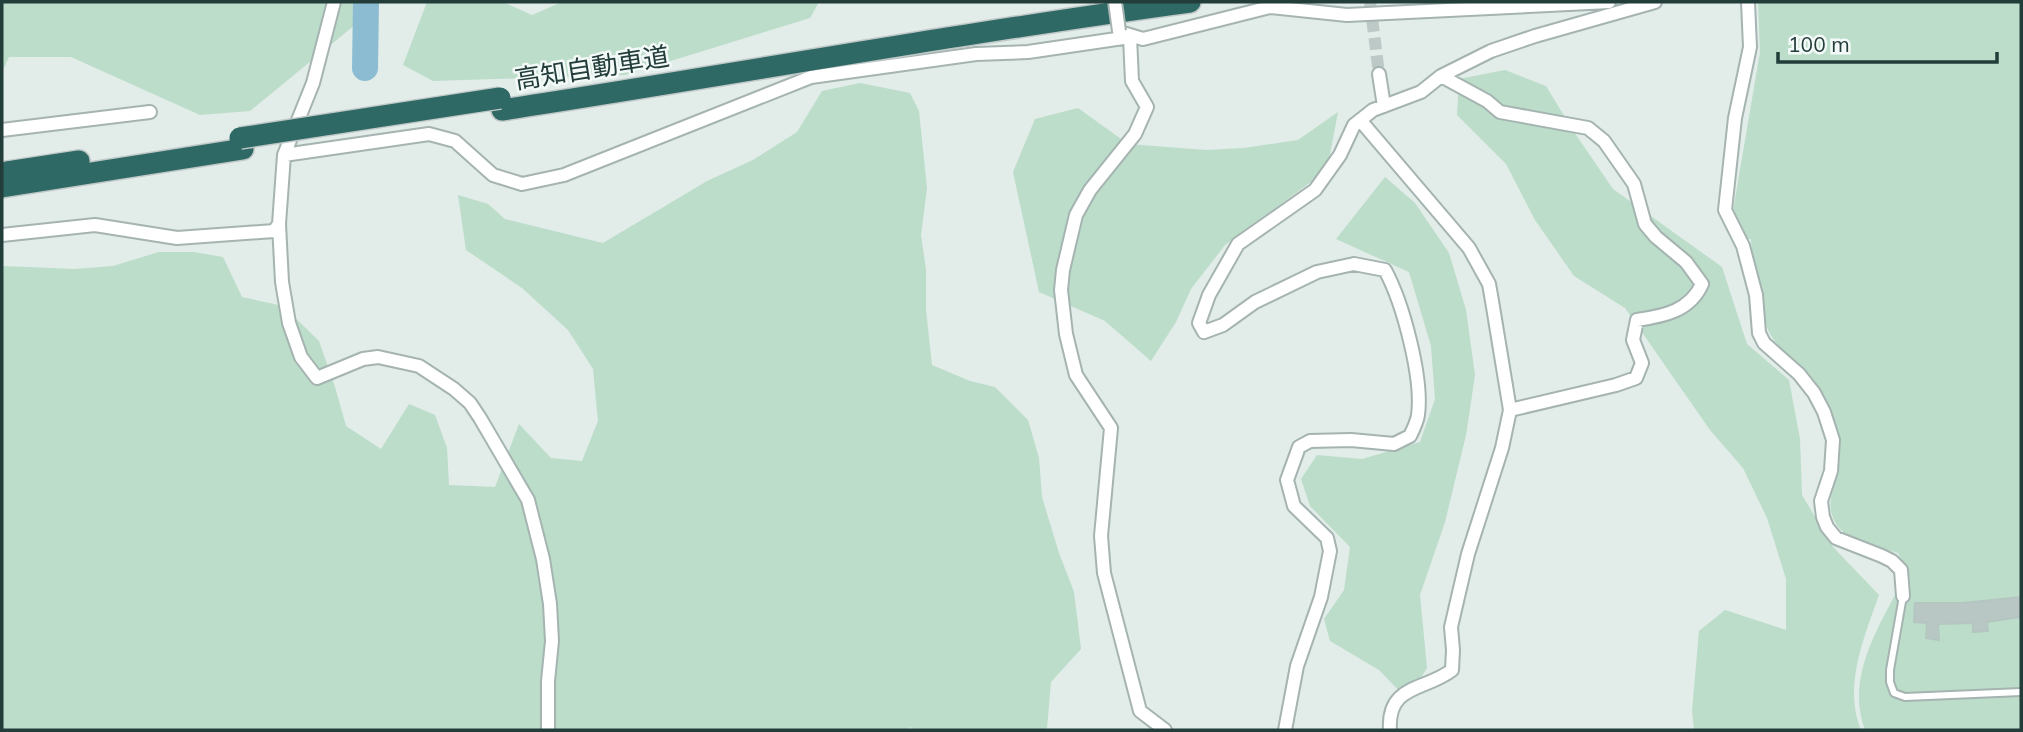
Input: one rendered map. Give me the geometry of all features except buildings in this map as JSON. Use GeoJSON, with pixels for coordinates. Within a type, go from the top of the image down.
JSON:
{"type":"FeatureCollection","features":[{"type":"Feature","properties":{"kind":"highway","name":"高知自動車道"},"geometry":{"type":"LineString","coordinates":[[2,187],[242,144],[501,104],[1103,2]]}},
{"type":"Feature","properties":{"kind":"highway","name":"高知自動車道"},"geometry":{"type":"LineString","coordinates":[[501,104],[682,82],[1059,20],[1190,2]]}},
{"type":"Feature","properties":{"kind":"highway","name":"高知自動車道"},"geometry":{"type":"LineString","coordinates":[[2,172],[242,144]]}},
{"type":"Feature","properties":{"kind":"street"},"geometry":{"type":"LineString","coordinates":[[334,2],[313,83],[284,155],[279,224],[282,282],[289,323],[301,357],[317,377],[363,359],[378,357],[419,366],[470,403],[527,500],[543,559],[552,641],[548,681],[548,730]]}},
{"type":"Feature","properties":{"kind":"street"},"geometry":{"type":"LineString","coordinates":[[1115,2],[1125,34],[1132,81],[1147,107],[1135,134],[1090,190],[1076,215],[1063,270],[1062,290],[1066,334],[1076,375],[1111,428],[1101,536],[1104,573],[1140,711],[1165,730]]}},
{"type":"Feature","properties":{"kind":"street"},"geometry":{"type":"LineString","coordinates":[[284,155],[429,134],[455,141],[493,175],[522,184],[564,175],[811,77],[976,54],[1028,52],[1125,34],[1143,39],[1270,7],[1347,15],[1609,2]]}},
{"type":"Feature","properties":{"kind":"street"},"geometry":{"type":"LineString","coordinates":[[1285,730],[1297,666],[1321,597],[1330,551],[1327,538],[1294,506],[1287,480],[1299,447],[1310,440],[1395,444],[1410,436],[1418,415],[1416,370],[1398,292],[1385,270],[1354,264],[1317,272],[1255,302],[1223,325],[1204,332],[1199,323],[1209,295],[1238,244],[1315,190],[1340,155],[1354,125],[1373,110],[1421,92],[1441,76],[1491,51],[1655,2]]}},
{"type":"Feature","properties":{"kind":"street"},"geometry":{"type":"LineString","coordinates":[[1748,2],[1750,47],[1735,118],[1725,210],[1743,246],[1756,295],[1759,333],[1764,343],[1799,374],[1814,393],[1830,430],[1834,452],[1821,501],[1827,527],[1836,537],[1892,561],[1901,570],[1903,596]]}},
{"type":"Feature","properties":{"kind":"street"},"geometry":{"type":"LineString","coordinates":[[1379,74],[1384,106]]}},
{"type":"Feature","properties":{"kind":"street"},"geometry":{"type":"LineString","coordinates":[[1441,76],[1487,101],[1500,112],[1588,128],[1604,141],[1634,184],[1645,224],[1686,262],[1702,284],[1696,296],[1683,307],[1667,315],[1637,320],[1633,340],[1642,363],[1636,378],[1510,410]]}},
{"type":"Feature","properties":{"kind":"street"},"geometry":{"type":"LineString","coordinates":[[2,130],[150,112]]}},
{"type":"Feature","properties":{"kind":"street"},"geometry":{"type":"LineString","coordinates":[[1360,120],[1469,248],[1489,284],[1510,410],[1502,447],[1468,554],[1451,627],[1452,670],[1442,677],[1410,689],[1394,702],[1390,730]]}},
{"type":"Feature","properties":{"kind":"street"},"geometry":{"type":"LineString","coordinates":[[2,235],[95,225],[177,238],[274,231],[279,224]]}},
{"type":"Feature","properties":{"kind":"lane"},"geometry":{"type":"LineString","coordinates":[[1903,596],[1890,670],[1894,693],[1905,697],[2021,692]]}},
{"type":"Feature","properties":{"kind":"green space"},"geometry":{"type":"Polygon","coordinates":[[[2,2],[364,2],[356,24],[250,111],[200,115],[71,57],[9,57],[2,72],[2,2]]]}},
{"type":"Feature","properties":{"kind":"green space"},"geometry":{"type":"Polygon","coordinates":[[[427,2],[503,2],[532,15],[562,2],[819,2],[810,18],[625,75],[433,81],[403,65],[427,2]]]}},
{"type":"Feature","properties":{"kind":"green space"},"geometry":{"type":"Polygon","coordinates":[[[1758,2],[2021,2],[2021,730],[1865,730],[1859,695],[1865,660],[1895,595],[1907,596],[1906,570],[1898,553],[1853,538],[1834,520],[1831,502],[1840,451],[1835,423],[1827,401],[1816,383],[1781,348],[1768,329],[1757,290],[1751,239],[1745,239],[1733,211],[1760,52],[1758,2]]]}},
{"type":"Feature","properties":{"kind":"green space"},"geometry":{"type":"Polygon","coordinates":[[[1505,70],[1546,86],[1613,189],[1722,267],[1747,344],[1789,380],[1800,439],[1802,495],[1833,547],[1879,595],[1862,645],[1855,679],[1856,714],[1861,730],[1694,730],[1692,711],[1699,631],[1725,610],[1786,630],[1786,579],[1767,518],[1743,468],[1710,430],[1625,308],[1574,276],[1535,220],[1506,164],[1457,115],[1459,79],[1505,70]]]}},
{"type":"Feature","properties":{"kind":"green space"},"geometry":{"type":"Polygon","coordinates":[[[860,83],[910,93],[919,111],[927,188],[921,235],[932,365],[970,381],[995,387],[1028,420],[1039,458],[1042,497],[1074,592],[1081,649],[1051,682],[1045,730],[916,730],[910,727],[908,730],[2,730],[2,266],[75,269],[113,266],[159,252],[194,252],[223,257],[242,297],[283,306],[319,341],[346,426],[381,449],[409,404],[435,415],[447,448],[449,485],[495,487],[519,424],[551,458],[582,461],[598,421],[593,369],[568,330],[522,288],[466,250],[458,195],[488,204],[505,219],[603,243],[707,181],[753,160],[797,132],[822,91],[860,83]]]}},
{"type":"Feature","properties":{"kind":"green space"},"geometry":{"type":"Polygon","coordinates":[[[1078,108],[1128,144],[1206,150],[1244,148],[1298,140],[1338,112],[1327,170],[1225,245],[1191,289],[1176,322],[1151,361],[1105,321],[1039,292],[1013,172],[1035,119],[1078,108]]]}},
{"type":"Feature","properties":{"kind":"green space"},"geometry":{"type":"Polygon","coordinates":[[[1385,177],[1415,203],[1449,253],[1466,310],[1475,375],[1466,435],[1445,522],[1420,595],[1427,668],[1407,699],[1379,670],[1330,641],[1324,619],[1344,590],[1350,547],[1310,506],[1301,479],[1317,455],[1362,459],[1420,442],[1435,399],[1431,346],[1409,272],[1336,239],[1385,177]]]}},
{"type":"Feature","properties":{"kind":"waterway"},"geometry":{"type":"LineString","coordinates":[[365,68],[366,2]]}},
{"type":"Feature","properties":{"kind":"tunnel"},"geometry":{"type":"LineString","coordinates":[[1370,2],[1379,74]]}}]}
